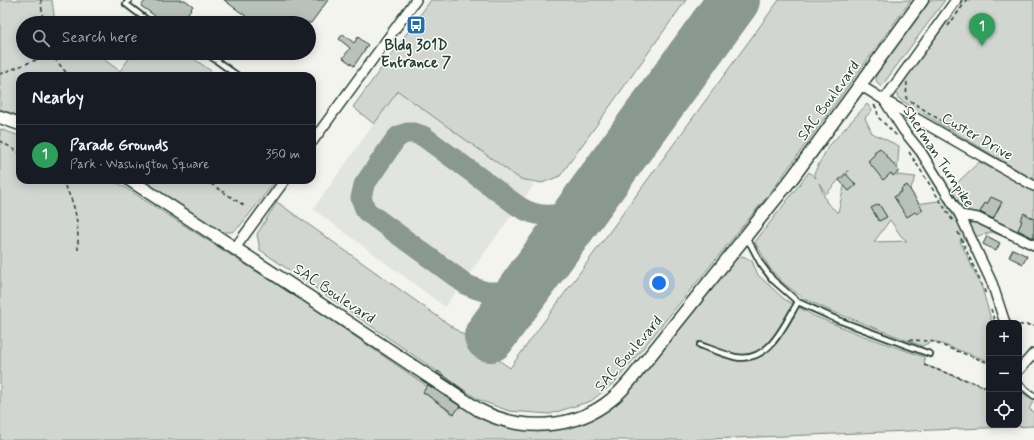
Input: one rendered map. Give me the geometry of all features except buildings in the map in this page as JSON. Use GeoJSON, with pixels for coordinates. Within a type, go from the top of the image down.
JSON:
{"type":"FeatureCollection","features":[{"type":"Feature","properties":{"kind":"street"},"geometry":{"type":"LineString","coordinates":[[316,131],[416,0]]}},
{"type":"Feature","properties":{"kind":"street","name":"SAC Boulevard"},"geometry":{"type":"LineString","coordinates":[[136,184],[479,410],[493,417],[525,425],[542,425],[580,418],[612,400],[637,372],[793,177],[922,0]]}},
{"type":"Feature","properties":{"kind":"street"},"geometry":{"type":"LineString","coordinates":[[884,100],[956,0]]}},
{"type":"Feature","properties":{"kind":"street","name":"Sherman Turnpike"},"geometry":{"type":"LineString","coordinates":[[860,85],[884,100],[904,131],[921,152],[960,215],[992,283],[1003,320]]}},
{"type":"Feature","properties":{"kind":"street","name":"Custer Drive"},"geometry":{"type":"LineString","coordinates":[[884,100],[1034,186]]}},
{"type":"Feature","properties":{"kind":"street"},"geometry":{"type":"LineString","coordinates":[[0,117],[16,123]]}},
{"type":"Feature","properties":{"kind":"street"},"geometry":{"type":"LineString","coordinates":[[235,248],[282,184]]}},
{"type":"Feature","properties":{"kind":"street"},"geometry":{"type":"LineString","coordinates":[[960,215],[978,218],[1034,245]]}},
{"type":"Feature","properties":{"kind":"street"},"geometry":{"type":"LineString","coordinates":[[1022,367],[1034,353]]}},
{"type":"Feature","properties":{"kind":"lane"},"geometry":{"type":"LineString","coordinates":[[128,0],[126,4],[142,16]]}},
{"type":"Feature","properties":{"kind":"lane"},"geometry":{"type":"LineString","coordinates":[[216,60],[232,72]]}},
{"type":"Feature","properties":{"kind":"lane"},"geometry":{"type":"LineString","coordinates":[[745,238],[772,280],[798,302],[838,320],[930,354]]}},
{"type":"Feature","properties":{"kind":"lane"},"geometry":{"type":"LineString","coordinates":[[700,345],[735,357],[746,358],[756,356],[772,343],[798,302]]}},
{"type":"Feature","properties":{"kind":"lane"},"geometry":{"type":"LineString","coordinates":[[1022,386],[1034,396]]}},
{"type":"Feature","properties":{"kind":"path"},"geometry":{"type":"LineString","coordinates":[[41,0],[42,16]]}},
{"type":"Feature","properties":{"kind":"path"},"geometry":{"type":"LineString","coordinates":[[944,32],[967,0]]}},
{"type":"Feature","properties":{"kind":"path"},"geometry":{"type":"LineString","coordinates":[[0,74],[34,60]]}},
{"type":"Feature","properties":{"kind":"path"},"geometry":{"type":"LineString","coordinates":[[56,60],[66,72]]}},
{"type":"Feature","properties":{"kind":"path"},"geometry":{"type":"LineString","coordinates":[[907,82],[906,98],[962,135]]}},
{"type":"Feature","properties":{"kind":"path"},"geometry":{"type":"LineString","coordinates":[[876,106],[878,118],[901,140]]}},
{"type":"Feature","properties":{"kind":"path"},"geometry":{"type":"LineString","coordinates":[[0,141],[16,151]]}},
{"type":"Feature","properties":{"kind":"path"},"geometry":{"type":"LineString","coordinates":[[908,150],[952,220],[986,294]]}},
{"type":"Feature","properties":{"kind":"path"},"geometry":{"type":"LineString","coordinates":[[64,184],[75,208],[78,228],[78,250]]}},
{"type":"Feature","properties":{"kind":"path"},"geometry":{"type":"LineString","coordinates":[[211,184],[245,206]]}},
{"type":"Feature","properties":{"kind":"path"},"geometry":{"type":"LineString","coordinates":[[991,308],[994,320]]}},
{"type":"Feature","properties":{"kind":"path"},"geometry":{"type":"LineString","coordinates":[[1022,325],[1034,325]]}},
{"type":"Feature","properties":{"kind":"path"},"geometry":{"type":"LineString","coordinates":[[908,340],[930,341],[986,362]]}},
{"type":"Feature","properties":{"kind":"path"},"geometry":{"type":"LineString","coordinates":[[924,365],[986,387]]}},
{"type":"Feature","properties":{"kind":"shaded area"},"geometry":{"type":"Polygon","coordinates":[[[0,0],[52,0],[54,16],[16,16],[16,60],[105,60],[120,71],[128,60],[196,60],[212,72],[16,72],[16,115],[0,109],[0,0]]]}},
{"type":"Feature","properties":{"kind":"shaded area"},"geometry":{"type":"Polygon","coordinates":[[[431,0],[686,0],[560,176],[542,183],[520,179],[398,91],[374,124],[353,107],[431,0]]]}},
{"type":"Feature","properties":{"kind":"shaded area"},"geometry":{"type":"Polygon","coordinates":[[[779,0],[911,0],[770,193],[616,381],[591,401],[550,414],[509,411],[479,400],[260,250],[257,234],[277,202],[510,368],[779,0]]]}},
{"type":"Feature","properties":{"kind":"shaded area"},"geometry":{"type":"Polygon","coordinates":[[[929,0],[945,0],[881,87],[876,79],[877,70],[929,0]]]}},
{"type":"Feature","properties":{"kind":"shaded area"},"geometry":{"type":"Polygon","coordinates":[[[963,0],[1034,0],[1034,180],[899,99],[897,96],[897,91],[963,0]]]}},
{"type":"Feature","properties":{"kind":"shaded area"},"geometry":{"type":"Polygon","coordinates":[[[400,87],[534,185],[445,307],[313,209],[400,87]]]}},
{"type":"Feature","properties":{"kind":"shaded area"},"geometry":{"type":"Polygon","coordinates":[[[867,104],[872,110],[865,118],[872,133],[899,146],[897,175],[916,177],[902,206],[938,201],[979,162],[1034,190],[1034,250],[992,232],[960,241],[982,288],[991,320],[986,320],[986,360],[933,341],[922,346],[831,311],[803,298],[782,282],[769,267],[755,242],[809,172],[816,178],[814,173],[828,147],[867,104]],[[848,170],[826,194],[819,183],[827,203],[838,212],[848,170]],[[890,220],[874,242],[907,241],[901,236],[890,220]]]}},
{"type":"Feature","properties":{"kind":"shaded area"},"geometry":{"type":"Polygon","coordinates":[[[0,129],[16,135],[16,184],[119,184],[312,307],[427,386],[423,392],[453,414],[460,405],[493,423],[528,431],[547,431],[582,423],[604,413],[620,400],[630,389],[737,258],[743,256],[752,261],[758,275],[784,299],[814,316],[861,335],[924,357],[925,365],[986,387],[986,428],[684,440],[0,440],[0,129]]]}},
{"type":"Feature","properties":{"kind":"shaded area"},"geometry":{"type":"Polygon","coordinates":[[[146,184],[273,184],[240,226],[232,232],[222,232],[146,184]]]}},
{"type":"Feature","properties":{"kind":"shaded area"},"geometry":{"type":"Polygon","coordinates":[[[1022,392],[1033,402],[1029,409],[1034,412],[1034,426],[1022,426],[1022,392]]]}},
{"type":"Feature","properties":{"kind":"taxiway"},"geometry":{"type":"LineString","coordinates":[[539,269],[515,287],[498,292],[487,292],[467,285],[366,211],[361,198],[364,185],[395,140],[399,136],[407,133],[414,133],[423,136],[518,206],[539,215],[558,214],[568,211],[586,200],[594,193]]}},
{"type":"Feature","properties":{"kind":"runway"},"geometry":{"type":"LineString","coordinates":[[490,336],[734,0]]}},
{"type":"Feature","properties":{"kind":"place","name":"Bldg 301D Entrance 7"},"geometry":{"type":"Point","coordinates":[416,25]}},
{"type":"Feature","properties":{"kind":"place","name":"Parade Grounds"},"geometry":{"type":"Point","coordinates":[982,46]}}]}
